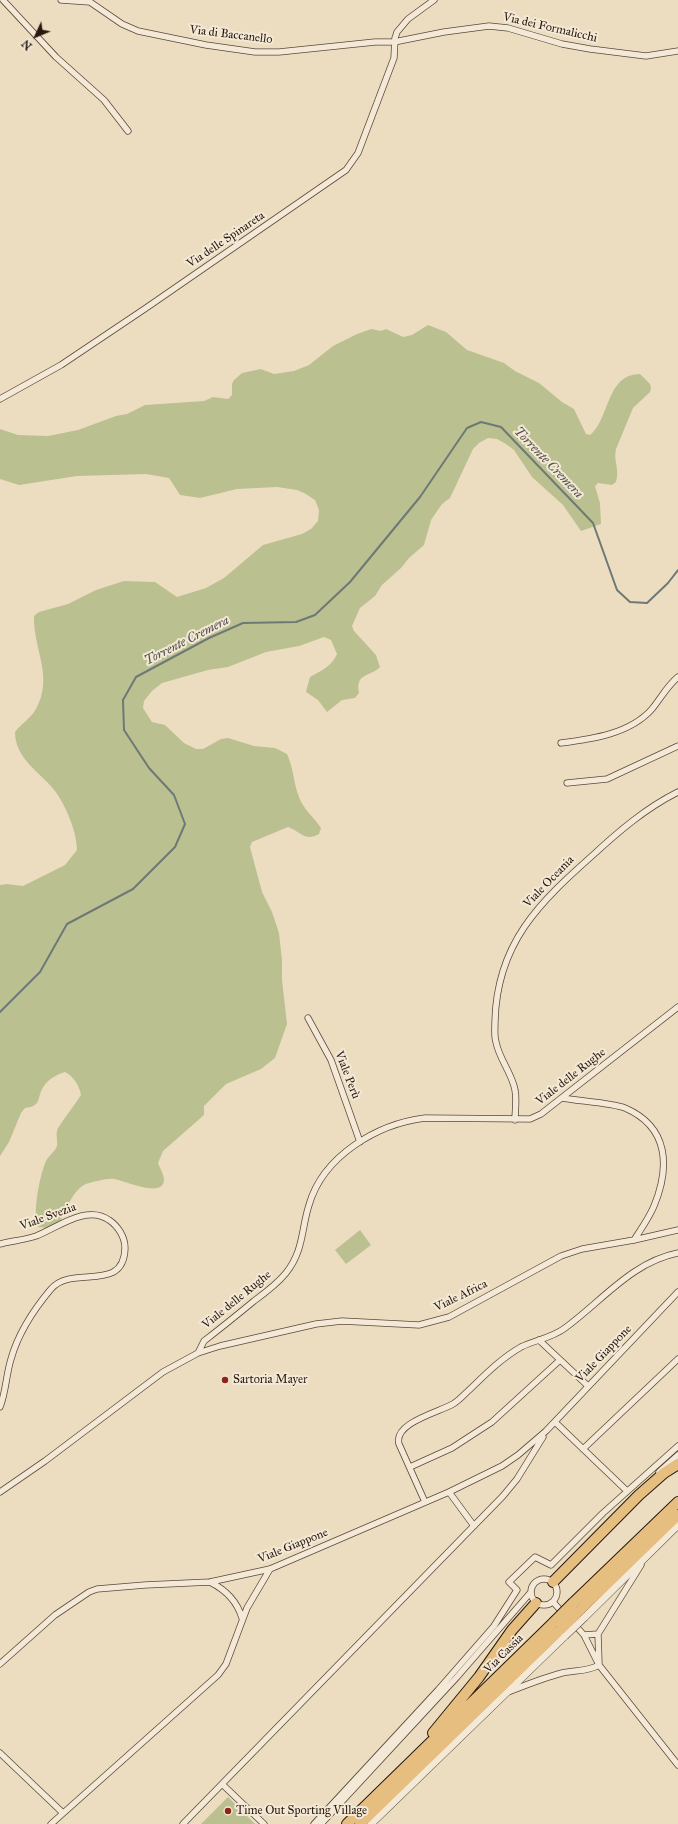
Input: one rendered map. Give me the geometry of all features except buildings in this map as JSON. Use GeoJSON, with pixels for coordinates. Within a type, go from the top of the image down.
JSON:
{"type":"FeatureCollection","features":[{"type":"Feature","properties":{"kind":"highway"},"geometry":{"type":"LineString","coordinates":[[551,1581],[639,1495],[664,1473],[678,1464]]}},
{"type":"Feature","properties":{"kind":"highway","name":"Via Cassia"},"geometry":{"type":"LineString","coordinates":[[579,1610],[678,1502]]}},
{"type":"Feature","properties":{"kind":"highway","name":"Via Cassia"},"geometry":{"type":"LineString","coordinates":[[360,1824],[678,1515]]}},
{"type":"Feature","properties":{"kind":"highway"},"geometry":{"type":"LineString","coordinates":[[423,1750],[426,1741],[479,1677],[512,1630],[536,1603]]}},
{"type":"Feature","properties":{"kind":"highway","name":"Via Cassia"},"geometry":{"type":"LineString","coordinates":[[347,1824],[423,1750],[560,1629]]}},
{"type":"Feature","properties":{"kind":"street"},"geometry":{"type":"LineString","coordinates":[[3,0],[60,60],[104,100],[128,131]]}},
{"type":"Feature","properties":{"kind":"street","name":"Via di Baccanello"},"geometry":{"type":"LineString","coordinates":[[61,0],[90,2],[119,22],[138,31],[196,44],[228,49],[273,52],[375,42],[394,42]]}},
{"type":"Feature","properties":{"kind":"street"},"geometry":{"type":"LineString","coordinates":[[394,42],[395,35],[402,24],[434,0]]}},
{"type":"Feature","properties":{"kind":"street","name":"Via dei Formalicchi"},"geometry":{"type":"LineString","coordinates":[[394,42],[444,32],[489,26],[514,30],[562,44],[590,49],[646,56],[678,51]]}},
{"type":"Feature","properties":{"kind":"street","name":"Via delle Spinareta"},"geometry":{"type":"LineString","coordinates":[[0,399],[61,365],[344,172],[358,153],[394,58],[394,42]]}},
{"type":"Feature","properties":{"kind":"street"},"geometry":{"type":"LineString","coordinates":[[561,743],[582,741],[611,734],[636,723],[652,710],[672,682],[678,677]]}},
{"type":"Feature","properties":{"kind":"street"},"geometry":{"type":"LineString","coordinates":[[567,783],[607,779],[678,746]]}},
{"type":"Feature","properties":{"kind":"street","name":"Viale Oceania"},"geometry":{"type":"LineString","coordinates":[[515,1120],[516,1090],[496,1043],[495,1020],[500,977],[515,942],[533,913],[554,890],[611,838],[647,810],[678,792]]}},
{"type":"Feature","properties":{"kind":"street","name":"Viale delle Rughe"},"geometry":{"type":"LineString","coordinates":[[0,1492],[45,1461],[163,1372],[198,1353],[204,1341],[271,1288],[286,1273],[300,1250],[309,1204],[317,1184],[335,1161],[347,1150],[391,1127],[409,1120],[425,1118],[530,1119],[541,1114],[678,1007]]}},
{"type":"Feature","properties":{"kind":"street","name":"Viale Perù"},"geometry":{"type":"LineString","coordinates":[[308,1018],[331,1060],[360,1142]]}},
{"type":"Feature","properties":{"kind":"street"},"geometry":{"type":"LineString","coordinates":[[562,1098],[624,1108],[642,1117],[654,1129],[662,1147],[664,1170],[654,1206],[634,1240]]}},
{"type":"Feature","properties":{"kind":"street","name":"Viale Svezia"},"geometry":{"type":"LineString","coordinates":[[0,1244],[34,1236],[77,1218],[95,1215],[106,1218],[114,1224],[123,1237],[125,1245],[123,1262],[110,1274],[103,1276],[69,1278],[52,1288],[29,1320],[18,1341],[11,1359],[0,1406]]}},
{"type":"Feature","properties":{"kind":"street","name":"Viale Africa"},"geometry":{"type":"LineString","coordinates":[[198,1353],[220,1346],[316,1324],[342,1321],[419,1325],[437,1321],[449,1317],[561,1256],[582,1249],[634,1240],[678,1230]]}},
{"type":"Feature","properties":{"kind":"street"},"geometry":{"type":"LineString","coordinates":[[425,1502],[398,1441],[400,1432],[424,1417],[453,1404],[506,1357],[526,1345],[554,1334],[566,1327],[621,1280],[665,1255],[678,1253]]}},
{"type":"Feature","properties":{"kind":"street","name":"Viale Giappone"},"geometry":{"type":"LineString","coordinates":[[0,1664],[55,1615],[80,1597],[93,1590],[145,1585],[210,1582],[270,1569],[449,1492],[502,1466],[546,1431],[678,1292]]}},
{"type":"Feature","properties":{"kind":"street"},"geometry":{"type":"LineString","coordinates":[[539,1340],[588,1386]]}},
{"type":"Feature","properties":{"kind":"street"},"geometry":{"type":"LineString","coordinates":[[583,1449],[678,1359]]}},
{"type":"Feature","properties":{"kind":"street"},"geometry":{"type":"LineString","coordinates":[[410,1467],[452,1448],[492,1422],[560,1360]]}},
{"type":"Feature","properties":{"kind":"street"},"geometry":{"type":"LineString","coordinates":[[555,1422],[627,1491]]}},
{"type":"Feature","properties":{"kind":"street","name":"Viale Giappone"},"geometry":{"type":"LineString","coordinates":[[183,1824],[474,1526],[517,1479],[546,1431]]}},
{"type":"Feature","properties":{"kind":"street"},"geometry":{"type":"LineString","coordinates":[[314,1824],[438,1690],[494,1626],[517,1590],[510,1582],[535,1556],[551,1565],[627,1491],[678,1446]]}},
{"type":"Feature","properties":{"kind":"street"},"geometry":{"type":"LineString","coordinates":[[551,1581],[646,1484],[678,1455]]}},
{"type":"Feature","properties":{"kind":"street"},"geometry":{"type":"LineString","coordinates":[[449,1492],[474,1526]]}},
{"type":"Feature","properties":{"kind":"street"},"geometry":{"type":"LineString","coordinates":[[579,1610],[647,1554],[678,1524]]}},
{"type":"Feature","properties":{"kind":"street"},"geometry":{"type":"LineString","coordinates":[[599,1665],[598,1634],[647,1554]]}},
{"type":"Feature","properties":{"kind":"street"},"geometry":{"type":"LineString","coordinates":[[51,1824],[215,1678],[226,1664],[242,1618],[252,1598],[270,1569]]}},
{"type":"Feature","properties":{"kind":"street"},"geometry":{"type":"LineString","coordinates":[[321,1824],[457,1677],[531,1592],[537,1581],[544,1578],[551,1581],[557,1590],[557,1594],[553,1602],[545,1605],[536,1603],[531,1596],[531,1592]]}},
{"type":"Feature","properties":{"kind":"street"},"geometry":{"type":"LineString","coordinates":[[210,1582],[230,1595],[242,1618]]}},
{"type":"Feature","properties":{"kind":"street"},"geometry":{"type":"LineString","coordinates":[[553,1602],[584,1635],[599,1665],[678,1765]]}},
{"type":"Feature","properties":{"kind":"street"},"geometry":{"type":"LineString","coordinates":[[371,1824],[508,1692],[560,1629]]}},
{"type":"Feature","properties":{"kind":"street"},"geometry":{"type":"LineString","coordinates":[[584,1635],[598,1634]]}},
{"type":"Feature","properties":{"kind":"street"},"geometry":{"type":"LineString","coordinates":[[508,1692],[545,1678],[566,1672],[587,1671],[599,1665]]}},
{"type":"Feature","properties":{"kind":"street"},"geometry":{"type":"LineString","coordinates":[[0,1753],[62,1813]]}},
{"type":"Feature","properties":{"kind":"street"},"geometry":{"type":"LineString","coordinates":[[222,1784],[264,1824]]}},
{"type":"Feature","properties":{"kind":"green space"},"geometry":{"type":"Polygon","coordinates":[[[428,325],[446,332],[467,350],[504,363],[515,371],[539,383],[562,402],[574,409],[586,434],[590,435],[596,428],[610,398],[621,381],[629,376],[640,374],[650,384],[650,392],[633,408],[616,449],[616,482],[612,485],[598,483],[595,486],[600,503],[601,524],[581,531],[563,505],[532,477],[514,450],[497,439],[488,438],[479,443],[473,449],[450,498],[442,504],[431,520],[424,545],[382,585],[375,596],[360,608],[352,626],[354,631],[376,655],[380,667],[361,679],[358,687],[359,693],[355,698],[342,700],[327,712],[318,700],[306,692],[310,677],[329,665],[337,654],[331,640],[324,637],[299,646],[266,652],[228,667],[208,670],[162,683],[152,691],[144,701],[143,708],[152,722],[165,725],[184,743],[196,749],[203,749],[221,739],[228,738],[254,746],[275,748],[287,754],[301,801],[321,828],[319,834],[306,837],[288,827],[252,842],[250,847],[262,892],[272,912],[279,933],[287,1024],[275,1058],[261,1069],[226,1084],[204,1106],[204,1115],[163,1151],[158,1163],[164,1178],[162,1185],[157,1188],[142,1187],[114,1179],[100,1180],[86,1184],[74,1195],[60,1222],[48,1228],[38,1227],[36,1221],[36,1204],[39,1184],[44,1167],[47,1159],[57,1146],[58,1128],[81,1095],[76,1082],[71,1076],[65,1072],[56,1075],[46,1083],[37,1103],[31,1107],[25,1108],[21,1113],[9,1142],[0,1156],[0,885],[7,884],[23,886],[65,865],[77,850],[73,827],[63,804],[55,791],[24,758],[16,742],[15,732],[36,709],[41,697],[43,685],[43,674],[36,640],[34,616],[39,612],[68,604],[96,590],[124,581],[155,582],[177,597],[206,588],[224,578],[263,545],[302,534],[311,529],[318,521],[319,510],[315,500],[297,490],[277,487],[237,489],[200,498],[180,495],[169,478],[146,474],[77,476],[19,485],[0,479],[0,429],[18,435],[48,436],[78,430],[116,416],[127,414],[145,405],[204,401],[213,397],[228,399],[232,395],[232,384],[234,380],[242,373],[261,369],[274,374],[294,371],[309,365],[333,346],[371,329],[381,331],[386,329],[403,337],[412,335],[428,325]]]}},
{"type":"Feature","properties":{"kind":"green space"},"geometry":{"type":"Polygon","coordinates":[[[360,1230],[371,1245],[346,1264],[335,1250],[360,1230]]]}},
{"type":"Feature","properties":{"kind":"green space","name":"Time Out Sporting Village"},"geometry":{"type":"Polygon","coordinates":[[[228,1797],[255,1824],[201,1824],[228,1797]]]}},
{"type":"Feature","properties":{"kind":"waterway","name":"Torrente Cremera"},"geometry":{"type":"LineString","coordinates":[[0,1012],[40,972],[67,924],[133,889],[175,847],[185,824],[174,795],[149,768],[124,730],[123,700],[136,677],[209,638],[243,623],[296,622],[315,615],[350,582],[420,497],[467,428],[481,422],[501,427],[593,523],[617,590],[630,602],[647,603],[668,583],[678,570]]}},
{"type":"Feature","properties":{"kind":"place","name":"Sartoria Mayer"},"geometry":{"type":"Point","coordinates":[225,1380]}},
{"type":"Feature","properties":{"kind":"place","name":"Time Out Sporting Village"},"geometry":{"type":"Point","coordinates":[228,1811]}}]}
